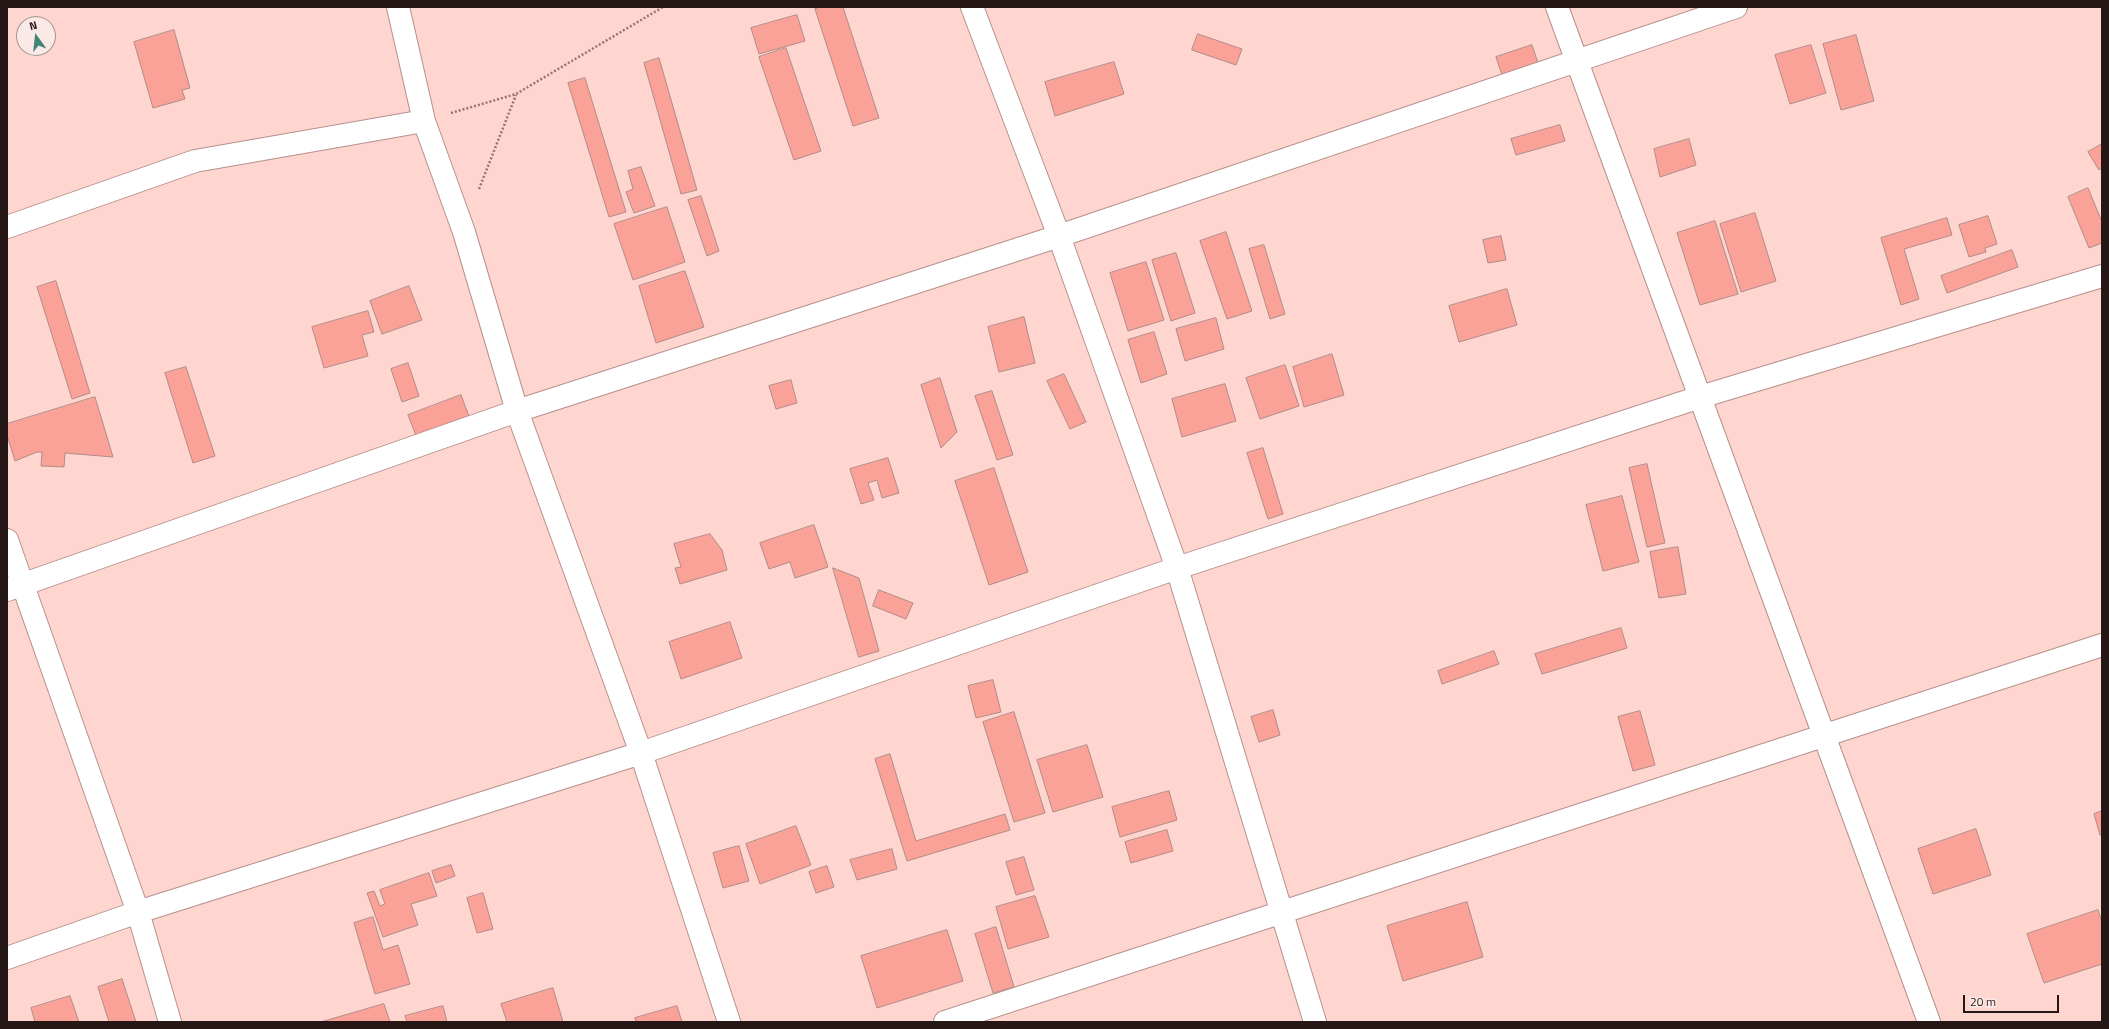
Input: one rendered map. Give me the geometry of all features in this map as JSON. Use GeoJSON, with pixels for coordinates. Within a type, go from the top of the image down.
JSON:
{"type":"FeatureCollection","features":[{"type":"Feature","properties":{"kind":"street"},"geometry":{"type":"LineString","coordinates":[[398,7],[424,121],[464,232],[517,411],[641,753],[729,1022]]}},
{"type":"Feature","properties":{"kind":"street"},"geometry":{"type":"LineString","coordinates":[[972,7],[1059,236],[1178,568],[1315,1022]]}},
{"type":"Feature","properties":{"kind":"street"},"geometry":{"type":"LineString","coordinates":[[1557,7],[1930,1022]]}},
{"type":"Feature","properties":{"kind":"street"},"geometry":{"type":"LineString","coordinates":[[16,587],[517,411],[1059,236],[1736,7]]}},
{"type":"Feature","properties":{"kind":"street"},"geometry":{"type":"LineString","coordinates":[[7,227],[195,161],[424,121]]}},
{"type":"Feature","properties":{"kind":"street"},"geometry":{"type":"LineString","coordinates":[[7,958],[138,912],[641,753],[1178,568],[1700,397],[2102,276]]}},
{"type":"Feature","properties":{"kind":"street"},"geometry":{"type":"LineString","coordinates":[[7,540],[16,587],[138,912],[170,1022]]}},
{"type":"Feature","properties":{"kind":"street"},"geometry":{"type":"LineString","coordinates":[[945,1022],[2102,645]]}},
{"type":"Feature","properties":{"kind":"path"},"geometry":{"type":"LineString","coordinates":[[424,121],[516,94],[663,7]]}},
{"type":"Feature","properties":{"kind":"path"},"geometry":{"type":"LineString","coordinates":[[479,190],[516,94]]}},
{"type":"Feature","properties":{"kind":"building"},"geometry":{"type":"Polygon","coordinates":[[[822,7],[843,7],[879,118],[853,126],[815,9],[822,7]]]}},
{"type":"Feature","properties":{"kind":"building"},"geometry":{"type":"Polygon","coordinates":[[[797,15],[805,41],[759,54],[751,28],[797,15]]]}},
{"type":"Feature","properties":{"kind":"building"},"geometry":{"type":"Polygon","coordinates":[[[174,30],[190,88],[182,90],[185,99],[153,108],[134,42],[174,30]]]}},
{"type":"Feature","properties":{"kind":"building"},"geometry":{"type":"Polygon","coordinates":[[[1198,34],[1242,49],[1236,65],[1192,50],[1198,34]]]}},
{"type":"Feature","properties":{"kind":"building"},"geometry":{"type":"Polygon","coordinates":[[[1856,35],[1874,101],[1841,110],[1823,44],[1856,35]]]}},
{"type":"Feature","properties":{"kind":"building"},"geometry":{"type":"Polygon","coordinates":[[[1532,45],[1538,63],[1502,75],[1496,57],[1532,45]]]}},
{"type":"Feature","properties":{"kind":"building"},"geometry":{"type":"Polygon","coordinates":[[[1811,45],[1826,93],[1790,104],[1775,55],[1811,45]]]}},
{"type":"Feature","properties":{"kind":"building"},"geometry":{"type":"Polygon","coordinates":[[[786,48],[821,151],[794,160],[759,57],[786,48]]]}},
{"type":"Feature","properties":{"kind":"building"},"geometry":{"type":"Polygon","coordinates":[[[659,58],[697,190],[681,194],[644,63],[659,58]]]}},
{"type":"Feature","properties":{"kind":"building"},"geometry":{"type":"Polygon","coordinates":[[[1114,62],[1124,94],[1055,116],[1045,82],[1114,62]]]}},
{"type":"Feature","properties":{"kind":"building"},"geometry":{"type":"Polygon","coordinates":[[[585,78],[626,212],[609,217],[568,83],[585,78]]]}},
{"type":"Feature","properties":{"kind":"building"},"geometry":{"type":"Polygon","coordinates":[[[1560,125],[1565,141],[1516,155],[1511,139],[1560,125]]]}},
{"type":"Feature","properties":{"kind":"building"},"geometry":{"type":"Polygon","coordinates":[[[1689,139],[1696,165],[1660,177],[1654,149],[1689,139]]]}},
{"type":"Feature","properties":{"kind":"building"},"geometry":{"type":"Polygon","coordinates":[[[2102,144],[2102,168],[2099,170],[2088,152],[2102,144]]]}},
{"type":"Feature","properties":{"kind":"building"},"geometry":{"type":"Polygon","coordinates":[[[641,167],[655,206],[634,213],[626,192],[633,189],[628,171],[641,167]]]}},
{"type":"Feature","properties":{"kind":"building"},"geometry":{"type":"Polygon","coordinates":[[[2088,188],[2102,222],[2102,243],[2089,248],[2068,197],[2088,188]]]}},
{"type":"Feature","properties":{"kind":"building"},"geometry":{"type":"Polygon","coordinates":[[[701,196],[719,251],[707,256],[688,200],[701,196]]]}},
{"type":"Feature","properties":{"kind":"building"},"geometry":{"type":"Polygon","coordinates":[[[667,207],[685,262],[633,280],[614,224],[667,207]]]}},
{"type":"Feature","properties":{"kind":"building"},"geometry":{"type":"Polygon","coordinates":[[[1755,213],[1776,281],[1741,292],[1720,224],[1755,213]]]}},
{"type":"Feature","properties":{"kind":"building"},"geometry":{"type":"Polygon","coordinates":[[[1988,216],[1997,244],[1985,248],[1986,252],[1969,257],[1959,225],[1988,216]]]}},
{"type":"Feature","properties":{"kind":"building"},"geometry":{"type":"Polygon","coordinates":[[[1947,218],[1952,235],[1904,249],[1919,299],[1901,305],[1881,238],[1947,218]]]}},
{"type":"Feature","properties":{"kind":"building"},"geometry":{"type":"Polygon","coordinates":[[[1715,221],[1738,294],[1700,305],[1677,233],[1715,221]]]}},
{"type":"Feature","properties":{"kind":"building"},"geometry":{"type":"Polygon","coordinates":[[[1226,232],[1252,311],[1227,319],[1200,241],[1226,232]]]}},
{"type":"Feature","properties":{"kind":"building"},"geometry":{"type":"Polygon","coordinates":[[[1501,236],[1506,260],[1488,263],[1483,240],[1501,236]]]}},
{"type":"Feature","properties":{"kind":"building"},"geometry":{"type":"Polygon","coordinates":[[[1264,245],[1285,314],[1270,319],[1249,249],[1264,245]]]}},
{"type":"Feature","properties":{"kind":"building"},"geometry":{"type":"Polygon","coordinates":[[[2012,250],[2018,267],[1947,293],[1941,276],[2012,250]]]}},
{"type":"Feature","properties":{"kind":"building"},"geometry":{"type":"Polygon","coordinates":[[[1176,253],[1195,313],[1171,321],[1152,260],[1176,253]]]}},
{"type":"Feature","properties":{"kind":"building"},"geometry":{"type":"Polygon","coordinates":[[[1146,262],[1164,320],[1128,331],[1110,273],[1146,262]]]}},
{"type":"Feature","properties":{"kind":"building"},"geometry":{"type":"Polygon","coordinates":[[[685,271],[704,327],[656,343],[639,286],[685,271]]]}},
{"type":"Feature","properties":{"kind":"building"},"geometry":{"type":"Polygon","coordinates":[[[56,281],[90,393],[72,399],[37,287],[56,281]]]}},
{"type":"Feature","properties":{"kind":"building"},"geometry":{"type":"Polygon","coordinates":[[[409,286],[422,320],[382,334],[370,301],[409,286]]]}},
{"type":"Feature","properties":{"kind":"building"},"geometry":{"type":"Polygon","coordinates":[[[1507,289],[1517,325],[1459,342],[1449,306],[1507,289]]]}},
{"type":"Feature","properties":{"kind":"building"},"geometry":{"type":"Polygon","coordinates":[[[368,311],[374,332],[362,335],[368,356],[324,368],[312,327],[368,311]]]}},
{"type":"Feature","properties":{"kind":"building"},"geometry":{"type":"Polygon","coordinates":[[[1024,317],[1035,363],[999,372],[988,327],[1024,317]]]}},
{"type":"Feature","properties":{"kind":"building"},"geometry":{"type":"Polygon","coordinates":[[[1216,318],[1224,349],[1185,361],[1176,329],[1216,318]]]}},
{"type":"Feature","properties":{"kind":"building"},"geometry":{"type":"Polygon","coordinates":[[[1154,332],[1167,374],[1141,383],[1128,340],[1154,332]]]}},
{"type":"Feature","properties":{"kind":"building"},"geometry":{"type":"Polygon","coordinates":[[[1332,354],[1344,395],[1304,407],[1293,367],[1332,354]]]}},
{"type":"Feature","properties":{"kind":"building"},"geometry":{"type":"Polygon","coordinates":[[[408,363],[419,396],[402,402],[391,369],[408,363]]]}},
{"type":"Feature","properties":{"kind":"building"},"geometry":{"type":"Polygon","coordinates":[[[1285,365],[1299,406],[1260,419],[1246,378],[1285,365]]]}},
{"type":"Feature","properties":{"kind":"building"},"geometry":{"type":"Polygon","coordinates":[[[186,367],[215,456],[193,463],[165,373],[186,367]]]}},
{"type":"Feature","properties":{"kind":"building"},"geometry":{"type":"Polygon","coordinates":[[[1064,374],[1086,422],[1070,429],[1047,381],[1064,374]]]}},
{"type":"Feature","properties":{"kind":"building"},"geometry":{"type":"Polygon","coordinates":[[[940,378],[957,432],[941,448],[921,385],[940,378]]]}},
{"type":"Feature","properties":{"kind":"building"},"geometry":{"type":"Polygon","coordinates":[[[791,380],[797,403],[776,409],[769,386],[791,380]]]}},
{"type":"Feature","properties":{"kind":"building"},"geometry":{"type":"Polygon","coordinates":[[[1225,384],[1236,421],[1182,437],[1172,399],[1225,384]]]}},
{"type":"Feature","properties":{"kind":"building"},"geometry":{"type":"Polygon","coordinates":[[[992,391],[1013,455],[997,460],[975,396],[992,391]]]}},
{"type":"Feature","properties":{"kind":"building"},"geometry":{"type":"Polygon","coordinates":[[[461,395],[470,419],[417,438],[408,415],[461,395]]]}},
{"type":"Feature","properties":{"kind":"building"},"geometry":{"type":"Polygon","coordinates":[[[95,397],[113,457],[65,453],[64,467],[41,466],[42,452],[37,452],[15,461],[7,435],[7,424],[95,397]]]}},
{"type":"Feature","properties":{"kind":"building"},"geometry":{"type":"Polygon","coordinates":[[[1263,448],[1283,514],[1268,519],[1247,453],[1263,448]]]}},
{"type":"Feature","properties":{"kind":"building"},"geometry":{"type":"Polygon","coordinates":[[[888,458],[899,493],[882,498],[877,480],[868,483],[874,500],[861,504],[850,469],[888,458]]]}},
{"type":"Feature","properties":{"kind":"building"},"geometry":{"type":"Polygon","coordinates":[[[1647,464],[1665,543],[1647,547],[1629,468],[1647,464]]]}},
{"type":"Feature","properties":{"kind":"building"},"geometry":{"type":"Polygon","coordinates":[[[994,468],[1028,572],[989,585],[955,481],[994,468]]]}},
{"type":"Feature","properties":{"kind":"building"},"geometry":{"type":"Polygon","coordinates":[[[1622,496],[1639,562],[1603,571],[1586,505],[1622,496]]]}},
{"type":"Feature","properties":{"kind":"building"},"geometry":{"type":"Polygon","coordinates":[[[814,525],[828,567],[795,578],[790,562],[769,569],[760,543],[814,525]]]}},
{"type":"Feature","properties":{"kind":"building"},"geometry":{"type":"Polygon","coordinates":[[[710,534],[722,550],[727,570],[680,584],[675,568],[681,567],[674,544],[710,534]]]}},
{"type":"Feature","properties":{"kind":"building"},"geometry":{"type":"Polygon","coordinates":[[[1678,547],[1686,594],[1659,598],[1650,552],[1678,547]]]}},
{"type":"Feature","properties":{"kind":"building"},"geometry":{"type":"Polygon","coordinates":[[[833,568],[859,578],[879,651],[859,657],[833,568]]]}},
{"type":"Feature","properties":{"kind":"building"},"geometry":{"type":"Polygon","coordinates":[[[879,590],[913,603],[906,619],[873,606],[879,590]]]}},
{"type":"Feature","properties":{"kind":"building"},"geometry":{"type":"Polygon","coordinates":[[[730,622],[742,658],[681,679],[669,642],[730,622]]]}},
{"type":"Feature","properties":{"kind":"building"},"geometry":{"type":"Polygon","coordinates":[[[1621,628],[1627,648],[1542,674],[1535,654],[1621,628]]]}},
{"type":"Feature","properties":{"kind":"building"},"geometry":{"type":"Polygon","coordinates":[[[1494,651],[1499,664],[1442,684],[1438,671],[1494,651]]]}},
{"type":"Feature","properties":{"kind":"building"},"geometry":{"type":"Polygon","coordinates":[[[993,680],[1001,712],[976,718],[968,686],[993,680]]]}},
{"type":"Feature","properties":{"kind":"building"},"geometry":{"type":"Polygon","coordinates":[[[1273,710],[1280,735],[1259,742],[1251,717],[1273,710]]]}},
{"type":"Feature","properties":{"kind":"building"},"geometry":{"type":"Polygon","coordinates":[[[1640,711],[1655,765],[1633,771],[1618,717],[1640,711]]]}},
{"type":"Feature","properties":{"kind":"building"},"geometry":{"type":"Polygon","coordinates":[[[1014,712],[1045,813],[1014,822],[983,722],[1014,712]]]}},
{"type":"Feature","properties":{"kind":"building"},"geometry":{"type":"Polygon","coordinates":[[[1087,745],[1103,797],[1053,812],[1037,760],[1087,745]]]}},
{"type":"Feature","properties":{"kind":"building"},"geometry":{"type":"Polygon","coordinates":[[[890,754],[916,841],[1005,814],[1010,830],[907,861],[875,759],[890,754]]]}},
{"type":"Feature","properties":{"kind":"building"},"geometry":{"type":"Polygon","coordinates":[[[1169,791],[1177,820],[1120,837],[1112,807],[1169,791]]]}},
{"type":"Feature","properties":{"kind":"building"},"geometry":{"type":"Polygon","coordinates":[[[2102,811],[2102,835],[2100,835],[2094,814],[2102,811]]]}},
{"type":"Feature","properties":{"kind":"building"},"geometry":{"type":"Polygon","coordinates":[[[796,826],[811,865],[760,884],[746,844],[796,826]]]}},
{"type":"Feature","properties":{"kind":"building"},"geometry":{"type":"Polygon","coordinates":[[[1976,829],[1991,875],[1933,894],[1918,849],[1976,829]]]}},
{"type":"Feature","properties":{"kind":"building"},"geometry":{"type":"Polygon","coordinates":[[[1167,830],[1173,851],[1131,863],[1125,842],[1167,830]]]}},
{"type":"Feature","properties":{"kind":"building"},"geometry":{"type":"Polygon","coordinates":[[[739,846],[749,881],[723,888],[713,853],[739,846]]]}},
{"type":"Feature","properties":{"kind":"building"},"geometry":{"type":"Polygon","coordinates":[[[892,849],[897,869],[857,880],[850,860],[892,849]]]}},
{"type":"Feature","properties":{"kind":"building"},"geometry":{"type":"Polygon","coordinates":[[[1024,857],[1034,890],[1016,895],[1006,862],[1024,857]]]}},
{"type":"Feature","properties":{"kind":"building"},"geometry":{"type":"Polygon","coordinates":[[[451,865],[455,876],[436,883],[432,871],[451,865]]]}},
{"type":"Feature","properties":{"kind":"building"},"geometry":{"type":"Polygon","coordinates":[[[827,866],[834,887],[816,893],[809,872],[827,866]]]}},
{"type":"Feature","properties":{"kind":"building"},"geometry":{"type":"Polygon","coordinates":[[[429,873],[437,896],[411,904],[418,925],[383,937],[367,893],[374,891],[380,906],[385,904],[380,890],[429,873]]]}},
{"type":"Feature","properties":{"kind":"building"},"geometry":{"type":"Polygon","coordinates":[[[483,893],[493,929],[477,933],[467,898],[483,893]]]}},
{"type":"Feature","properties":{"kind":"building"},"geometry":{"type":"Polygon","coordinates":[[[1035,896],[1049,937],[1008,949],[996,907],[1035,896]]]}},
{"type":"Feature","properties":{"kind":"building"},"geometry":{"type":"Polygon","coordinates":[[[1467,902],[1483,957],[1403,981],[1387,926],[1467,902]]]}},
{"type":"Feature","properties":{"kind":"building"},"geometry":{"type":"Polygon","coordinates":[[[2098,910],[2102,922],[2102,964],[2044,983],[2027,934],[2098,910]]]}},
{"type":"Feature","properties":{"kind":"building"},"geometry":{"type":"Polygon","coordinates":[[[373,917],[383,950],[398,945],[410,984],[375,994],[354,923],[373,917]]]}},
{"type":"Feature","properties":{"kind":"building"},"geometry":{"type":"Polygon","coordinates":[[[996,927],[1014,987],[993,993],[975,934],[996,927]]]}},
{"type":"Feature","properties":{"kind":"building"},"geometry":{"type":"Polygon","coordinates":[[[947,930],[963,981],[877,1008],[861,956],[947,930]]]}},
{"type":"Feature","properties":{"kind":"building"},"geometry":{"type":"Polygon","coordinates":[[[122,979],[136,1022],[109,1022],[98,987],[122,979]]]}},
{"type":"Feature","properties":{"kind":"building"},"geometry":{"type":"Polygon","coordinates":[[[553,988],[563,1022],[507,1022],[501,1004],[553,988]]]}},
{"type":"Feature","properties":{"kind":"building"},"geometry":{"type":"Polygon","coordinates":[[[70,996],[79,1022],[35,1022],[31,1008],[70,996]]]}},
{"type":"Feature","properties":{"kind":"building"},"geometry":{"type":"Polygon","coordinates":[[[384,1004],[390,1022],[321,1022],[384,1004]]]}},
{"type":"Feature","properties":{"kind":"building"},"geometry":{"type":"Polygon","coordinates":[[[443,1006],[447,1022],[407,1022],[405,1016],[443,1006]]]}},
{"type":"Feature","properties":{"kind":"building"},"geometry":{"type":"Polygon","coordinates":[[[677,1006],[682,1022],[636,1022],[635,1018],[677,1006]]]}}]}
